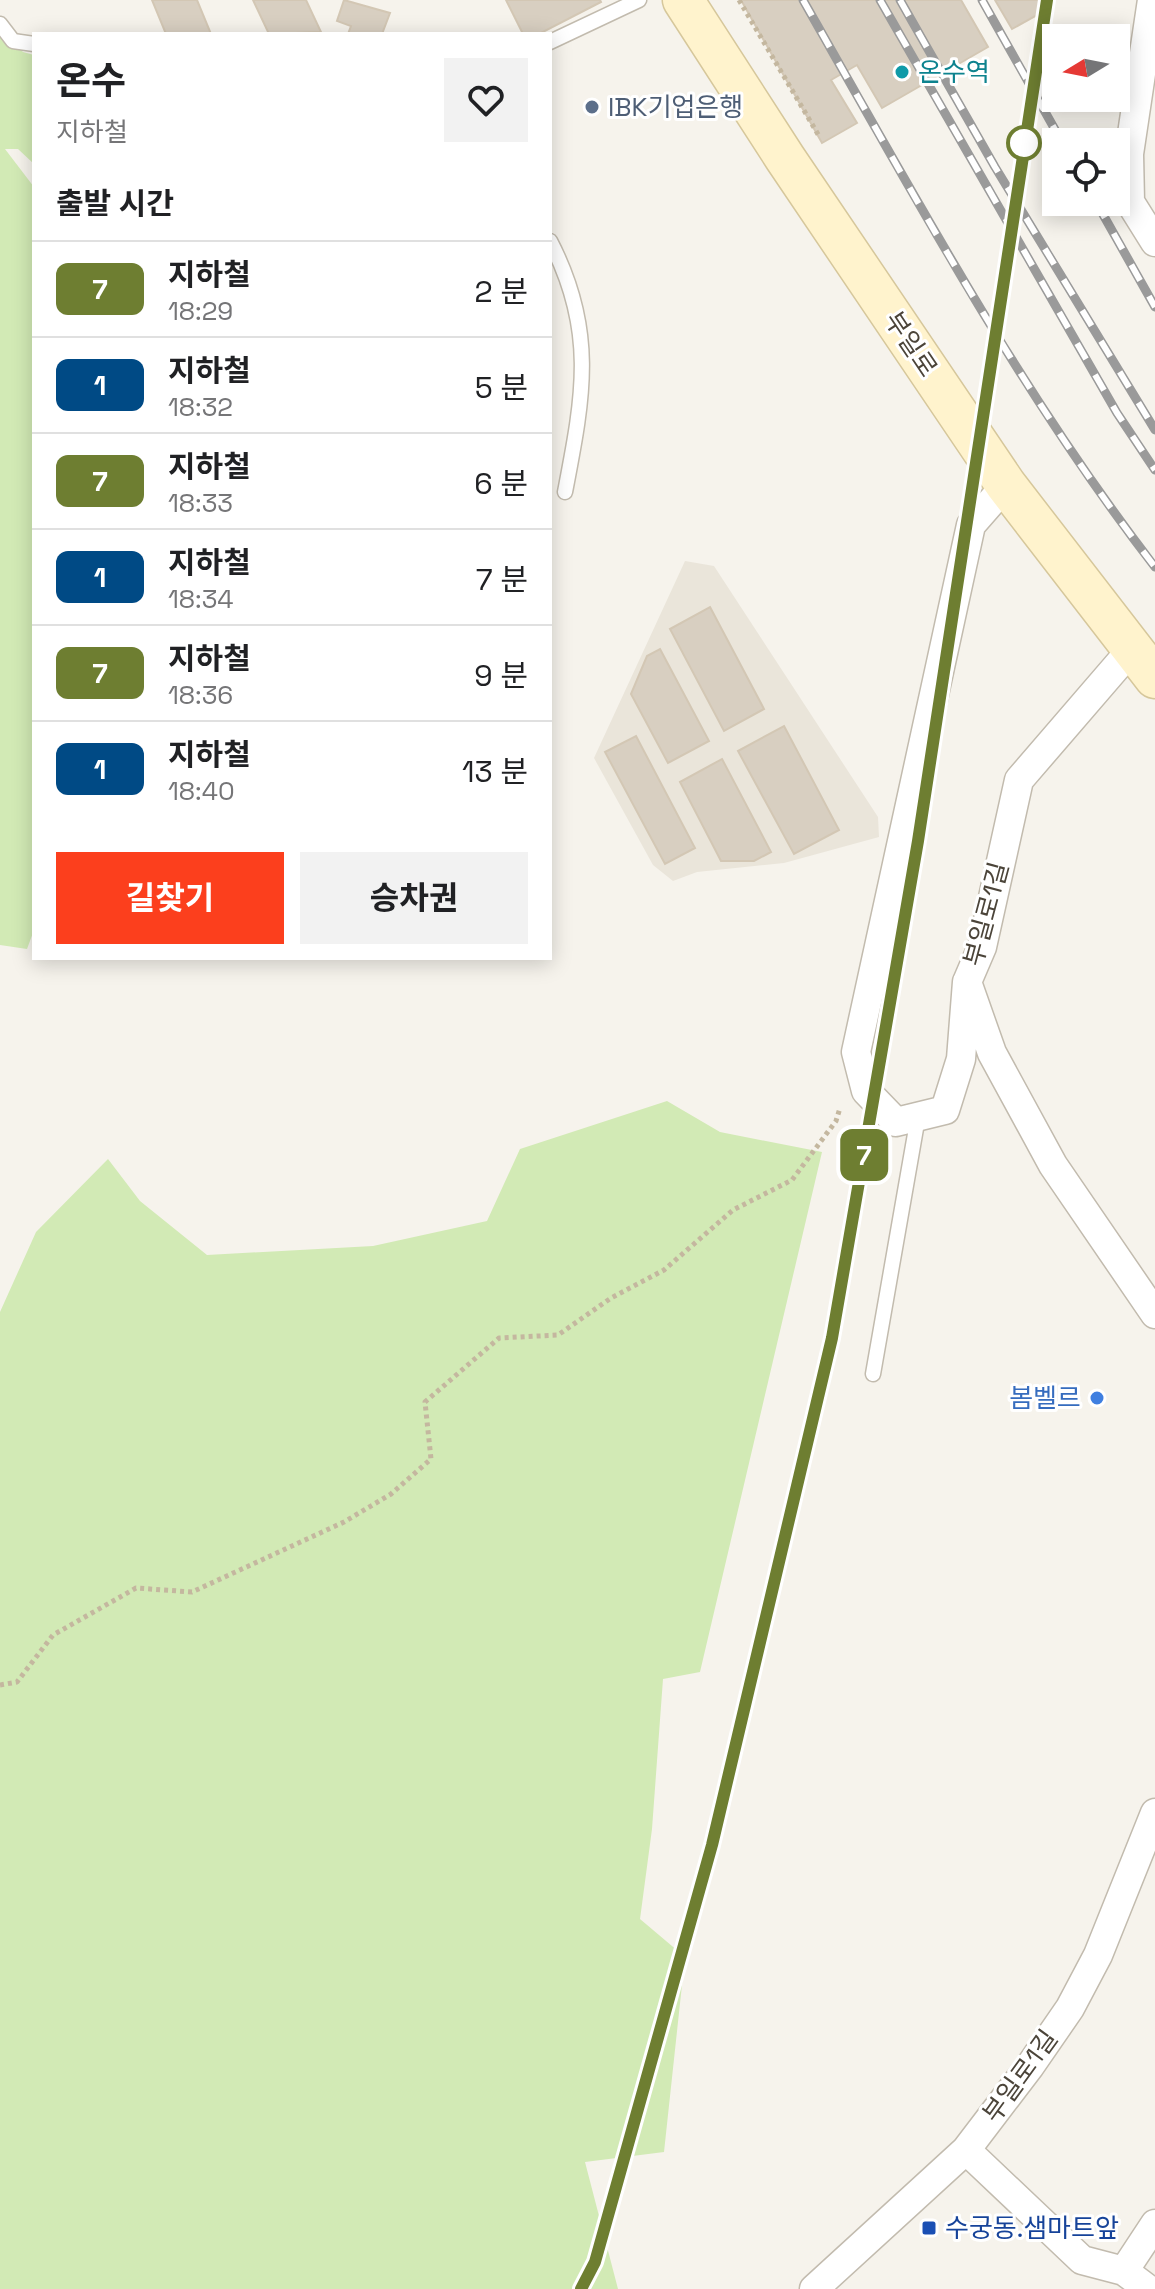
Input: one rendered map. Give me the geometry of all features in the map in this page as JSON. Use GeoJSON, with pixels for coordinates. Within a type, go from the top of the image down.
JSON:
{"type":"FeatureCollection","features":[{"type":"Feature","properties":{"kind":"main road","name":"부일로"},"geometry":{"type":"LineString","coordinates":[[683,0],[1006,485],[1143,664]]}},
{"type":"Feature","properties":{"kind":"street"},"geometry":{"type":"LineString","coordinates":[[1152,0],[1129,154],[1130,202],[1155,242]]}},
{"type":"Feature","properties":{"kind":"street"},"geometry":{"type":"LineString","coordinates":[[967,982],[961,1059],[945,1110],[896,1122],[866,1091],[856,1052],[971,525],[1006,485]]}},
{"type":"Feature","properties":{"kind":"street","name":"부일로1길"},"geometry":{"type":"LineString","coordinates":[[1143,664],[1019,780],[982,947],[967,982],[992,1053],[1053,1165],[1155,1314]]}},
{"type":"Feature","properties":{"kind":"street","name":"부일로1길"},"geometry":{"type":"LineString","coordinates":[[814,2289],[966,2150],[1070,2008],[1098,1955],[1155,1813]]}},
{"type":"Feature","properties":{"kind":"street"},"geometry":{"type":"LineString","coordinates":[[966,2150],[1082,2260],[1124,2271],[1148,2289]]}},
{"type":"Feature","properties":{"kind":"street"},"geometry":{"type":"LineString","coordinates":[[1124,2271],[1155,2224]]}},
{"type":"Feature","properties":{"kind":"lane"},"geometry":{"type":"LineString","coordinates":[[552,41],[639,0]]}},
{"type":"Feature","properties":{"kind":"lane"},"geometry":{"type":"LineString","coordinates":[[0,24],[13,41],[32,44]]}},
{"type":"Feature","properties":{"kind":"lane"},"geometry":{"type":"LineString","coordinates":[[552,246],[572,295],[583,342],[584,395],[565,492]]}},
{"type":"Feature","properties":{"kind":"lane"},"geometry":{"type":"LineString","coordinates":[[873,1374],[918,1117]]}},
{"type":"Feature","properties":{"kind":"path"},"geometry":{"type":"LineString","coordinates":[[739,0],[827,149]]}},
{"type":"Feature","properties":{"kind":"path"},"geometry":{"type":"LineString","coordinates":[[0,1685],[17,1682],[53,1635],[136,1588],[192,1592],[344,1522],[391,1494],[431,1459],[425,1402],[499,1338],[558,1335],[611,1298],[664,1270],[733,1210],[792,1180],[836,1121],[856,1052]]}},
{"type":"Feature","properties":{"kind":"shaded area"},"geometry":{"type":"Polygon","coordinates":[[[685,561],[714,566],[878,817],[879,837],[784,863],[697,872],[673,881],[653,865],[594,758],[685,561]]]}},
{"type":"Feature","properties":{"kind":"green space"},"geometry":{"type":"Polygon","coordinates":[[[0,27],[23,52],[32,54],[32,162],[18,149],[5,149],[32,184],[32,935],[27,949],[0,945],[0,27]]]}},
{"type":"Feature","properties":{"kind":"green space"},"geometry":{"type":"Polygon","coordinates":[[[667,1101],[720,1132],[822,1152],[700,1672],[663,1679],[652,1829],[640,1919],[685,1957],[664,2152],[585,2162],[618,2289],[0,2289],[0,1312],[36,1232],[108,1159],[140,1201],[207,1255],[373,1246],[487,1221],[520,1149],[667,1101]]]}},
{"type":"Feature","properties":{"kind":"building"},"geometry":{"type":"Polygon","coordinates":[[[152,0],[197,0],[210,32],[165,32],[152,0]]]}},
{"type":"Feature","properties":{"kind":"building"},"geometry":{"type":"Polygon","coordinates":[[[253,0],[306,0],[321,32],[268,32],[253,0]]]}},
{"type":"Feature","properties":{"kind":"building"},"geometry":{"type":"Polygon","coordinates":[[[344,0],[390,13],[383,32],[349,32],[351,26],[337,21],[344,0]]]}},
{"type":"Feature","properties":{"kind":"building"},"geometry":{"type":"Polygon","coordinates":[[[506,0],[601,2],[543,32],[522,32],[506,0]]]}},
{"type":"Feature","properties":{"kind":"building","name":"온수역"},"geometry":{"type":"Polygon","coordinates":[[[741,0],[961,0],[988,47],[882,108],[857,65],[831,80],[857,123],[822,143],[741,0]]]}},
{"type":"Feature","properties":{"kind":"building","name":"온수역"},"geometry":{"type":"Polygon","coordinates":[[[995,0],[1050,0],[1053,6],[1012,29],[995,0]]]}},
{"type":"Feature","properties":{"kind":"building"},"geometry":{"type":"Polygon","coordinates":[[[710,607],[764,709],[724,731],[670,629],[710,607]]]}},
{"type":"Feature","properties":{"kind":"building"},"geometry":{"type":"Polygon","coordinates":[[[660,649],[709,741],[668,763],[631,694],[647,656],[660,649]]]}},
{"type":"Feature","properties":{"kind":"building"},"geometry":{"type":"Polygon","coordinates":[[[784,726],[839,830],[794,854],[738,751],[784,726]]]}},
{"type":"Feature","properties":{"kind":"building"},"geometry":{"type":"Polygon","coordinates":[[[636,736],[695,848],[665,864],[605,752],[636,736]]]}},
{"type":"Feature","properties":{"kind":"building"},"geometry":{"type":"Polygon","coordinates":[[[722,759],[771,852],[754,861],[721,861],[680,782],[722,759]]]}},
{"type":"Feature","properties":{"kind":"railway"},"geometry":{"type":"LineString","coordinates":[[803,0],[927,218],[1013,361],[1105,500],[1155,567]]}},
{"type":"Feature","properties":{"kind":"railway"},"geometry":{"type":"LineString","coordinates":[[880,0],[1117,413],[1155,470]]}},
{"type":"Feature","properties":{"kind":"railway"},"geometry":{"type":"LineString","coordinates":[[900,0],[995,167],[1155,430]]}},
{"type":"Feature","properties":{"kind":"railway"},"geometry":{"type":"LineString","coordinates":[[982,0],[1054,128]]}},
{"type":"Feature","properties":{"kind":"railway"},"geometry":{"type":"LineString","coordinates":[[1104,216],[1155,307]]}},
{"type":"Feature","properties":{"kind":"metro line","name":"7"},"geometry":{"type":"LineString","coordinates":[[581,2289],[595,2262],[712,1845],[832,1338],[918,841],[924,786],[1047,0]]}},
{"type":"Feature","properties":{"kind":"place","name":"온수역"},"geometry":{"type":"Point","coordinates":[902,72]}},
{"type":"Feature","properties":{"kind":"place","name":"IBK기업은행"},"geometry":{"type":"Point","coordinates":[592,107]}},
{"type":"Feature","properties":{"kind":"place","name":"봄벨르"},"geometry":{"type":"Point","coordinates":[1097,1398]}},
{"type":"Feature","properties":{"kind":"place","name":"수궁동.샘마트앞"},"geometry":{"type":"Point","coordinates":[929,2228]}}]}
